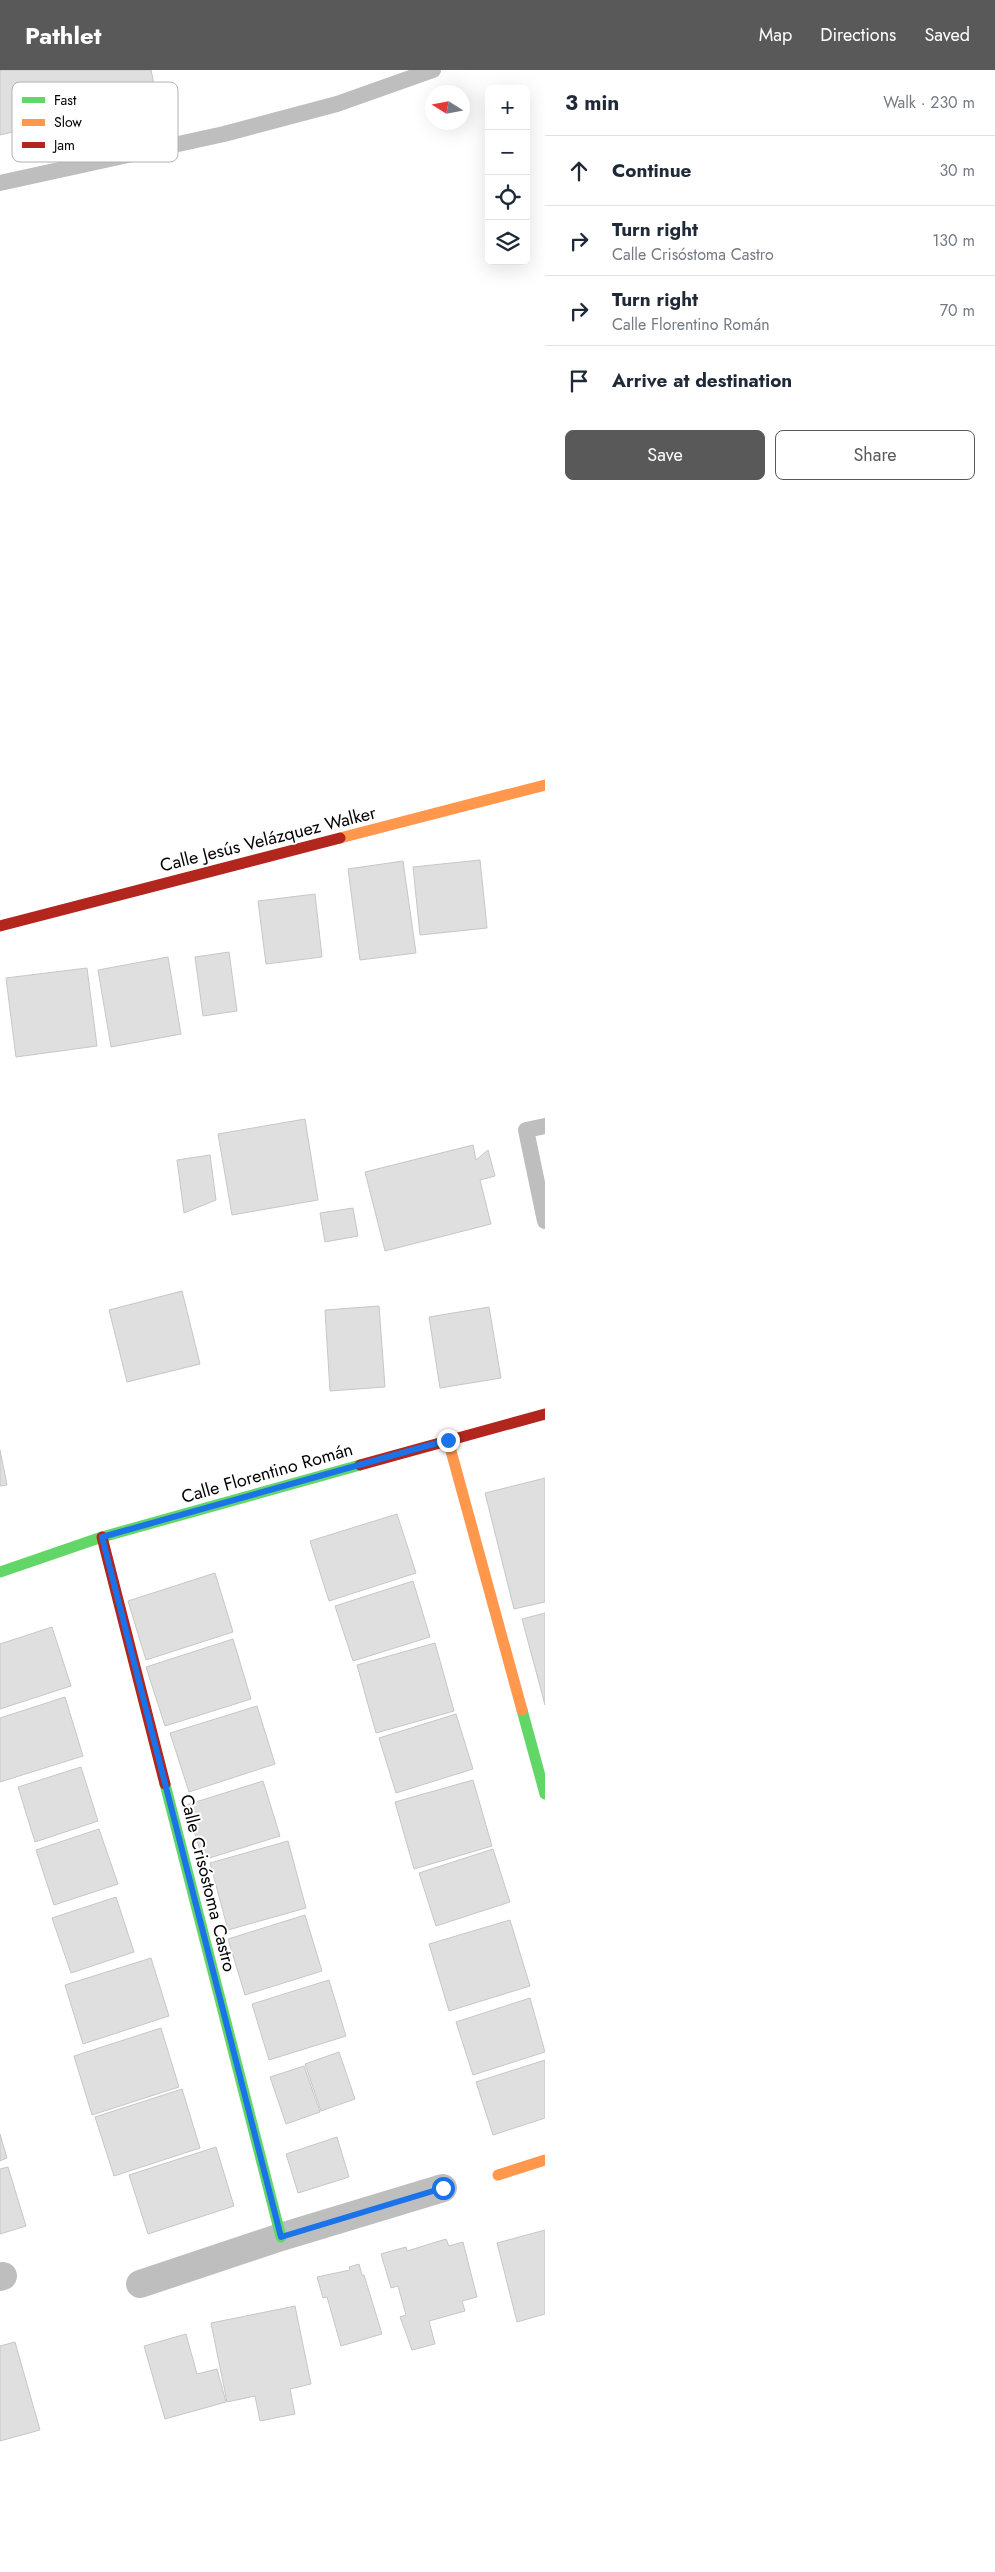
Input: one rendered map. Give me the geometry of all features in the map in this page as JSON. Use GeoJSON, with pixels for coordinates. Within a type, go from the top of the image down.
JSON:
{"type":"FeatureCollection","features":[{"type":"Feature","properties":{"kind":"street","name":"Calle Jesús Velázquez Walker"},"geometry":{"type":"LineString","coordinates":[[0,926],[545,785]]}},
{"type":"Feature","properties":{"kind":"street","name":"Calle Florentino Román"},"geometry":{"type":"LineString","coordinates":[[0,1572],[102,1537],[545,1414]]}},
{"type":"Feature","properties":{"kind":"street"},"geometry":{"type":"LineString","coordinates":[[448,1440],[545,1794]]}},
{"type":"Feature","properties":{"kind":"street","name":"Calle Crisóstoma Castro"},"geometry":{"type":"LineString","coordinates":[[102,1537],[281,2237]]}},
{"type":"Feature","properties":{"kind":"street"},"geometry":{"type":"LineString","coordinates":[[498,2176],[545,2160]]}},
{"type":"Feature","properties":{"kind":"street"},"geometry":{"type":"LineString","coordinates":[[140,2284],[281,2237],[443,2188]]}},
{"type":"Feature","properties":{"kind":"lane"},"geometry":{"type":"LineString","coordinates":[[178,144],[337,104],[433,70]]}},
{"type":"Feature","properties":{"kind":"lane"},"geometry":{"type":"LineString","coordinates":[[0,183],[96,162]]}},
{"type":"Feature","properties":{"kind":"lane"},"geometry":{"type":"LineString","coordinates":[[545,1126],[526,1130],[545,1221]]}},
{"type":"Feature","properties":{"kind":"building"},"geometry":{"type":"Polygon","coordinates":[[[0,70],[151,70],[154,82],[12,82],[12,132],[0,135],[0,70]]]}},
{"type":"Feature","properties":{"kind":"building"},"geometry":{"type":"Polygon","coordinates":[[[480,860],[487,928],[420,935],[413,867],[480,860]]]}},
{"type":"Feature","properties":{"kind":"building"},"geometry":{"type":"Polygon","coordinates":[[[403,861],[416,953],[360,960],[348,869],[403,861]]]}},
{"type":"Feature","properties":{"kind":"building"},"geometry":{"type":"Polygon","coordinates":[[[315,894],[322,957],[266,964],[258,901],[315,894]]]}},
{"type":"Feature","properties":{"kind":"building"},"geometry":{"type":"Polygon","coordinates":[[[229,952],[237,1011],[203,1016],[195,957],[229,952]]]}},
{"type":"Feature","properties":{"kind":"building"},"geometry":{"type":"Polygon","coordinates":[[[168,957],[181,1034],[111,1047],[98,970],[168,957]]]}},
{"type":"Feature","properties":{"kind":"building"},"geometry":{"type":"Polygon","coordinates":[[[87,968],[97,1046],[16,1057],[6,978],[87,968]]]}},
{"type":"Feature","properties":{"kind":"building"},"geometry":{"type":"Polygon","coordinates":[[[305,1119],[318,1200],[232,1215],[218,1134],[305,1119]]]}},
{"type":"Feature","properties":{"kind":"building"},"geometry":{"type":"Polygon","coordinates":[[[473,1145],[476,1160],[488,1150],[495,1176],[480,1180],[491,1224],[385,1251],[365,1172],[473,1145]]]}},
{"type":"Feature","properties":{"kind":"building"},"geometry":{"type":"Polygon","coordinates":[[[210,1155],[216,1200],[184,1213],[177,1160],[210,1155]]]}},
{"type":"Feature","properties":{"kind":"building"},"geometry":{"type":"Polygon","coordinates":[[[353,1208],[358,1236],[325,1242],[320,1213],[353,1208]]]}},
{"type":"Feature","properties":{"kind":"building"},"geometry":{"type":"Polygon","coordinates":[[[182,1291],[200,1364],[127,1382],[109,1310],[182,1291]]]}},
{"type":"Feature","properties":{"kind":"building"},"geometry":{"type":"Polygon","coordinates":[[[379,1306],[385,1387],[330,1391],[325,1310],[379,1306]]]}},
{"type":"Feature","properties":{"kind":"building"},"geometry":{"type":"Polygon","coordinates":[[[489,1307],[501,1378],[440,1388],[429,1317],[489,1307]]]}},
{"type":"Feature","properties":{"kind":"building"},"geometry":{"type":"Polygon","coordinates":[[[0,1450],[7,1485],[0,1486],[0,1450]]]}},
{"type":"Feature","properties":{"kind":"building"},"geometry":{"type":"Polygon","coordinates":[[[545,1478],[545,1602],[514,1609],[485,1493],[545,1478]]]}},
{"type":"Feature","properties":{"kind":"building"},"geometry":{"type":"Polygon","coordinates":[[[397,1514],[416,1573],[329,1601],[310,1541],[397,1514]]]}},
{"type":"Feature","properties":{"kind":"building"},"geometry":{"type":"Polygon","coordinates":[[[215,1573],[233,1632],[146,1660],[128,1601],[215,1573]]]}},
{"type":"Feature","properties":{"kind":"building"},"geometry":{"type":"Polygon","coordinates":[[[413,1581],[430,1637],[353,1661],[335,1606],[413,1581]]]}},
{"type":"Feature","properties":{"kind":"building"},"geometry":{"type":"Polygon","coordinates":[[[545,1613],[545,1705],[522,1619],[545,1613]]]}},
{"type":"Feature","properties":{"kind":"building"},"geometry":{"type":"Polygon","coordinates":[[[52,1627],[71,1686],[0,1709],[0,1644],[52,1627]]]}},
{"type":"Feature","properties":{"kind":"building"},"geometry":{"type":"Polygon","coordinates":[[[233,1639],[251,1699],[165,1726],[146,1667],[233,1639]]]}},
{"type":"Feature","properties":{"kind":"building"},"geometry":{"type":"Polygon","coordinates":[[[435,1643],[454,1711],[376,1733],[357,1665],[435,1643]]]}},
{"type":"Feature","properties":{"kind":"building"},"geometry":{"type":"Polygon","coordinates":[[[65,1697],[83,1756],[0,1782],[0,1718],[65,1697]]]}},
{"type":"Feature","properties":{"kind":"building"},"geometry":{"type":"Polygon","coordinates":[[[257,1706],[275,1764],[189,1792],[170,1733],[257,1706]]]}},
{"type":"Feature","properties":{"kind":"building"},"geometry":{"type":"Polygon","coordinates":[[[456,1714],[473,1769],[396,1793],[379,1738],[456,1714]]]}},
{"type":"Feature","properties":{"kind":"building"},"geometry":{"type":"Polygon","coordinates":[[[81,1767],[98,1821],[35,1842],[18,1787],[81,1767]]]}},
{"type":"Feature","properties":{"kind":"building"},"geometry":{"type":"Polygon","coordinates":[[[473,1780],[492,1846],[414,1869],[395,1802],[473,1780]]]}},
{"type":"Feature","properties":{"kind":"building"},"geometry":{"type":"Polygon","coordinates":[[[263,1781],[280,1836],[203,1860],[186,1805],[263,1781]]]}},
{"type":"Feature","properties":{"kind":"building"},"geometry":{"type":"Polygon","coordinates":[[[99,1829],[118,1884],[54,1905],[36,1850],[99,1829]]]}},
{"type":"Feature","properties":{"kind":"building"},"geometry":{"type":"Polygon","coordinates":[[[288,1841],[306,1908],[228,1930],[210,1863],[288,1841]]]}},
{"type":"Feature","properties":{"kind":"building"},"geometry":{"type":"Polygon","coordinates":[[[493,1849],[510,1902],[436,1926],[419,1873],[493,1849]]]}},
{"type":"Feature","properties":{"kind":"building"},"geometry":{"type":"Polygon","coordinates":[[[116,1897],[134,1952],[71,1973],[52,1918],[116,1897]]]}},
{"type":"Feature","properties":{"kind":"building"},"geometry":{"type":"Polygon","coordinates":[[[305,1915],[322,1971],[245,1995],[228,1939],[305,1915]]]}},
{"type":"Feature","properties":{"kind":"building"},"geometry":{"type":"Polygon","coordinates":[[[510,1920],[530,1986],[449,2011],[429,1944],[510,1920]]]}},
{"type":"Feature","properties":{"kind":"building"},"geometry":{"type":"Polygon","coordinates":[[[151,1958],[169,2016],[83,2044],[65,1985],[151,1958]]]}},
{"type":"Feature","properties":{"kind":"building"},"geometry":{"type":"Polygon","coordinates":[[[329,1980],[346,2036],[269,2060],[252,2004],[329,1980]]]}},
{"type":"Feature","properties":{"kind":"building"},"geometry":{"type":"Polygon","coordinates":[[[530,1998],[545,2052],[473,2075],[456,2022],[530,1998]]]}},
{"type":"Feature","properties":{"kind":"building"},"geometry":{"type":"Polygon","coordinates":[[[161,2028],[179,2087],[92,2115],[74,2056],[161,2028]]]}},
{"type":"Feature","properties":{"kind":"building"},"geometry":{"type":"Polygon","coordinates":[[[339,2052],[355,2099],[321,2111],[305,2064],[339,2052]]]}},
{"type":"Feature","properties":{"kind":"building"},"geometry":{"type":"Polygon","coordinates":[[[545,2060],[545,2118],[493,2135],[476,2082],[545,2060]]]}},
{"type":"Feature","properties":{"kind":"building"},"geometry":{"type":"Polygon","coordinates":[[[304,2066],[320,2112],[286,2124],[270,2077],[304,2066]]]}},
{"type":"Feature","properties":{"kind":"building"},"geometry":{"type":"Polygon","coordinates":[[[182,2089],[200,2148],[114,2176],[95,2117],[182,2089]]]}},
{"type":"Feature","properties":{"kind":"building"},"geometry":{"type":"Polygon","coordinates":[[[0,2134],[7,2158],[0,2161],[0,2134]]]}},
{"type":"Feature","properties":{"kind":"building"},"geometry":{"type":"Polygon","coordinates":[[[337,2137],[349,2177],[298,2193],[286,2154],[337,2137]]]}},
{"type":"Feature","properties":{"kind":"building"},"geometry":{"type":"Polygon","coordinates":[[[216,2147],[234,2206],[148,2234],[129,2175],[216,2147]]]}},
{"type":"Feature","properties":{"kind":"building"},"geometry":{"type":"Polygon","coordinates":[[[8,2167],[26,2226],[0,2234],[0,2169],[8,2167]]]}},
{"type":"Feature","properties":{"kind":"building"},"geometry":{"type":"Polygon","coordinates":[[[545,2230],[545,2314],[517,2322],[497,2243],[545,2230]]]}},
{"type":"Feature","properties":{"kind":"building"},"geometry":{"type":"Polygon","coordinates":[[[446,2239],[449,2246],[463,2242],[477,2297],[462,2301],[465,2311],[429,2321],[435,2344],[412,2350],[400,2317],[406,2315],[398,2286],[391,2288],[381,2254],[406,2247],[407,2251],[446,2239]]]}},
{"type":"Feature","properties":{"kind":"building"},"geometry":{"type":"Polygon","coordinates":[[[359,2264],[382,2334],[341,2346],[327,2297],[323,2298],[317,2277],[350,2270],[349,2267],[359,2264]]]}},
{"type":"Feature","properties":{"kind":"building"},"geometry":{"type":"Polygon","coordinates":[[[295,2306],[311,2384],[290,2389],[295,2414],[260,2421],[255,2396],[227,2402],[211,2323],[295,2306]]]}},
{"type":"Feature","properties":{"kind":"building"},"geometry":{"type":"Polygon","coordinates":[[[186,2334],[197,2374],[217,2369],[226,2402],[165,2419],[144,2346],[186,2334]]]}},
{"type":"Feature","properties":{"kind":"building"},"geometry":{"type":"Polygon","coordinates":[[[15,2342],[40,2430],[0,2441],[0,2346],[15,2342]]]}},
{"type":"Feature","properties":{"kind":"traffic: fast"},"geometry":{"type":"LineString","coordinates":[[0,1572],[102,1537],[360,1465]]}},
{"type":"Feature","properties":{"kind":"traffic: fast"},"geometry":{"type":"LineString","coordinates":[[522,1710],[545,1794]]}},
{"type":"Feature","properties":{"kind":"traffic: fast"},"geometry":{"type":"LineString","coordinates":[[165,1784],[281,2237]]}},
{"type":"Feature","properties":{"kind":"traffic: slow"},"geometry":{"type":"LineString","coordinates":[[340,838],[545,785]]}},
{"type":"Feature","properties":{"kind":"traffic: slow"},"geometry":{"type":"LineString","coordinates":[[448,1440],[522,1710]]}},
{"type":"Feature","properties":{"kind":"traffic: slow"},"geometry":{"type":"LineString","coordinates":[[498,2175],[545,2160]]}},
{"type":"Feature","properties":{"kind":"traffic: jam"},"geometry":{"type":"LineString","coordinates":[[0,926],[340,838]]}},
{"type":"Feature","properties":{"kind":"traffic: jam"},"geometry":{"type":"LineString","coordinates":[[360,1465],[545,1414]]}},
{"type":"Feature","properties":{"kind":"traffic: jam"},"geometry":{"type":"LineString","coordinates":[[102,1537],[165,1784]]}},
{"type":"Feature","properties":{"kind":"route"},"geometry":{"type":"LineString","coordinates":[[443,2188],[281,2237],[102,1537],[448,1440]]}}]}
